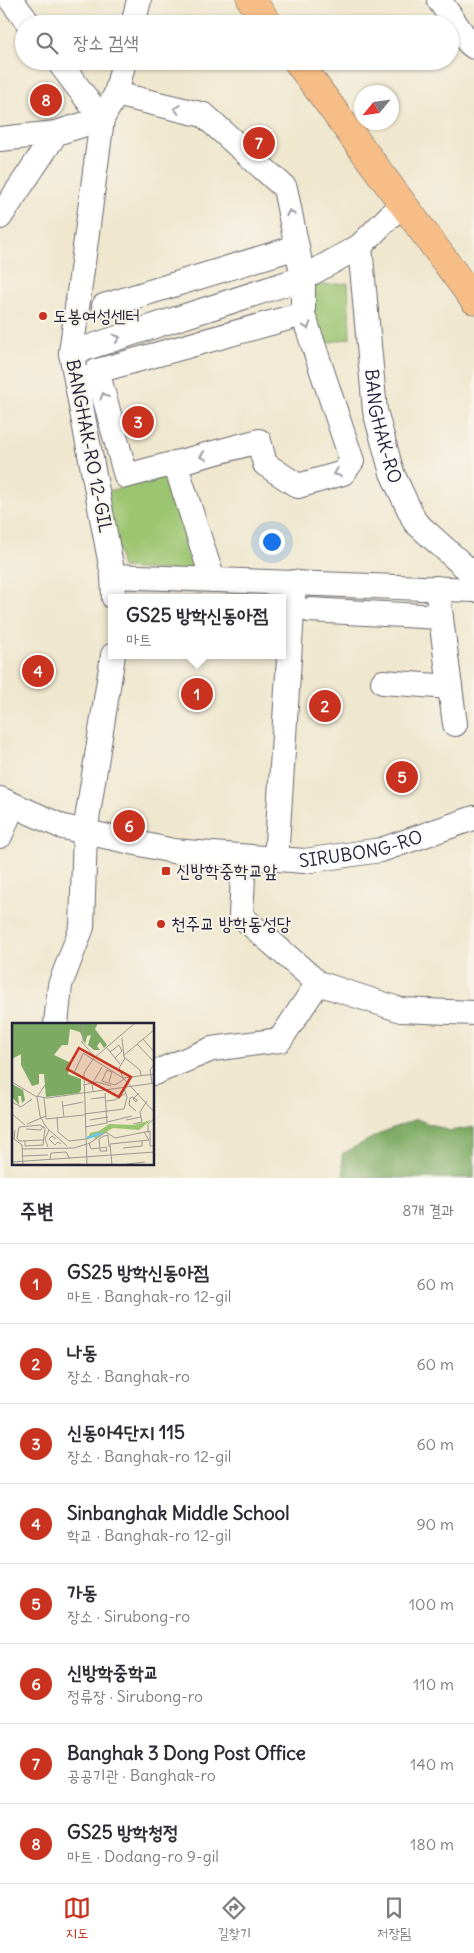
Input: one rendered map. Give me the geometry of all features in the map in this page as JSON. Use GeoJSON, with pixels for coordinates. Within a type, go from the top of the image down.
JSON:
{"type":"FeatureCollection","features":[{"type":"Feature","properties":{"kind":"main road"},"geometry":{"type":"LineString","coordinates":[[304,70],[474,300]]}},
{"type":"Feature","properties":{"kind":"street"},"geometry":{"type":"LineString","coordinates":[[12,0],[23,15]]}},
{"type":"Feature","properties":{"kind":"street"},"geometry":{"type":"LineString","coordinates":[[135,15],[139,0]]}},
{"type":"Feature","properties":{"kind":"street"},"geometry":{"type":"LineString","coordinates":[[439,0],[449,15]]}},
{"type":"Feature","properties":{"kind":"street"},"geometry":{"type":"LineString","coordinates":[[459,29],[474,47]]}},
{"type":"Feature","properties":{"kind":"street"},"geometry":{"type":"LineString","coordinates":[[0,139],[56,132],[102,119],[65,70]]}},
{"type":"Feature","properties":{"kind":"street","name":"BANGHAK-RO 12-GIL"},"geometry":{"type":"LineString","coordinates":[[114,587],[71,353],[102,119],[116,94],[122,70]]}},
{"type":"Feature","properties":{"kind":"street"},"geometry":{"type":"LineString","coordinates":[[116,94],[204,115],[285,188],[303,278],[302,314],[352,461],[343,473],[298,486],[265,464],[259,441],[126,476],[98,370],[302,314]]}},
{"type":"Feature","properties":{"kind":"street"},"geometry":{"type":"LineString","coordinates":[[0,217],[56,132]]}},
{"type":"Feature","properties":{"kind":"street"},"geometry":{"type":"LineString","coordinates":[[71,353],[303,278],[360,246],[403,203]]}},
{"type":"Feature","properties":{"kind":"street","name":"BANGHAK-RO"},"geometry":{"type":"LineString","coordinates":[[360,246],[375,411],[392,473],[414,522],[474,575]]}},
{"type":"Feature","properties":{"kind":"street"},"geometry":{"type":"LineString","coordinates":[[104,306],[297,247]]}},
{"type":"Feature","properties":{"kind":"street"},"geometry":{"type":"LineString","coordinates":[[175,463],[213,580]]}},
{"type":"Feature","properties":{"kind":"street"},"geometry":{"type":"LineString","coordinates":[[114,587],[213,580],[474,590]]}},
{"type":"Feature","properties":{"kind":"street"},"geometry":{"type":"LineString","coordinates":[[276,859],[294,582]]}},
{"type":"Feature","properties":{"kind":"street"},"geometry":{"type":"LineString","coordinates":[[437,588],[455,724]]}},
{"type":"Feature","properties":{"kind":"street"},"geometry":{"type":"LineString","coordinates":[[309,610],[441,617]]}},
{"type":"Feature","properties":{"kind":"street"},"geometry":{"type":"LineString","coordinates":[[56,1023],[60,985],[82,927],[85,832],[112,659]]}},
{"type":"Feature","properties":{"kind":"street"},"geometry":{"type":"LineString","coordinates":[[383,682],[450,687]]}},
{"type":"Feature","properties":{"kind":"street","name":"SIRUBONG-RO"},"geometry":{"type":"LineString","coordinates":[[0,836],[7,802],[63,827],[174,851],[304,861],[381,850],[474,818]]}},
{"type":"Feature","properties":{"kind":"street"},"geometry":{"type":"LineString","coordinates":[[244,857],[241,916],[318,983],[401,1010],[474,1013]]}},
{"type":"Feature","properties":{"kind":"street"},"geometry":{"type":"LineString","coordinates":[[155,1073],[212,1049],[280,1040],[318,983]]}},
{"type":"Feature","properties":{"kind":"green space"},"geometry":{"type":"Polygon","coordinates":[[[348,283],[350,338],[322,344],[311,314],[313,286],[348,283]]]}},
{"type":"Feature","properties":{"kind":"green space"},"geometry":{"type":"Polygon","coordinates":[[[170,475],[202,572],[122,568],[105,492],[170,475]]]}},
{"type":"Feature","properties":{"kind":"green space"},"geometry":{"type":"Polygon","coordinates":[[[416,1119],[450,1131],[474,1127],[474,1178],[344,1178],[342,1154],[383,1132],[416,1119]]]}},
{"type":"Feature","properties":{"kind":"place","name":"GS25 방학청정"},"geometry":{"type":"Point","coordinates":[46,100]}},
{"type":"Feature","properties":{"kind":"place","name":"Banghak 3 Dong Post Office"},"geometry":{"type":"Point","coordinates":[259,143]}},
{"type":"Feature","properties":{"kind":"place","name":"도봉여성센터"},"geometry":{"type":"Point","coordinates":[43,316]}},
{"type":"Feature","properties":{"kind":"place","name":"신동아4단지 115"},"geometry":{"type":"Point","coordinates":[138,422]}},
{"type":"Feature","properties":{"kind":"place","name":"Sinbanghak Middle School"},"geometry":{"type":"Point","coordinates":[38,671]}},
{"type":"Feature","properties":{"kind":"place","name":"GS25 방학신동아점"},"geometry":{"type":"Point","coordinates":[197,694]}},
{"type":"Feature","properties":{"kind":"place","name":"나동"},"geometry":{"type":"Point","coordinates":[325,706]}},
{"type":"Feature","properties":{"kind":"place","name":"가동"},"geometry":{"type":"Point","coordinates":[402,777]}},
{"type":"Feature","properties":{"kind":"place","name":"신방학중학교"},"geometry":{"type":"Point","coordinates":[129,826]}},
{"type":"Feature","properties":{"kind":"place","name":"신방학중학교앞"},"geometry":{"type":"Point","coordinates":[166,871]}},
{"type":"Feature","properties":{"kind":"place","name":"천주교 방학동성당"},"geometry":{"type":"Point","coordinates":[161,924]}}]}
